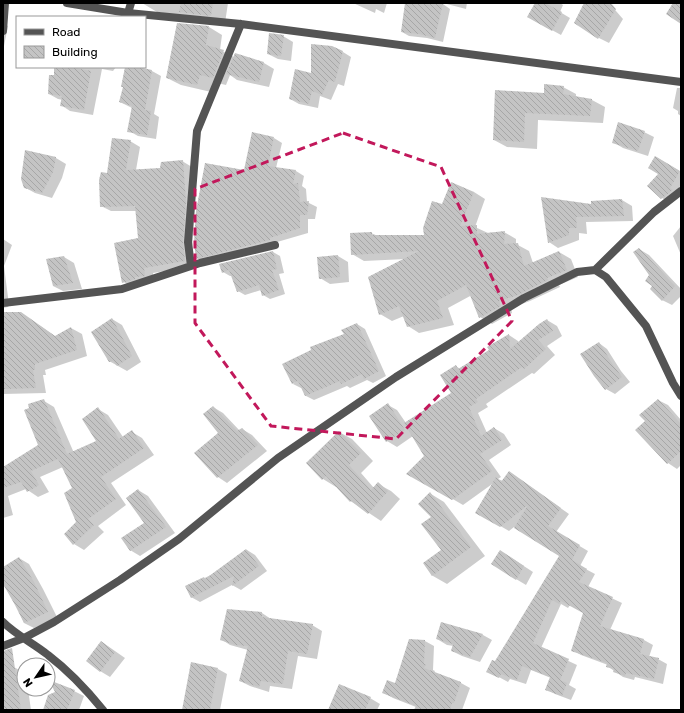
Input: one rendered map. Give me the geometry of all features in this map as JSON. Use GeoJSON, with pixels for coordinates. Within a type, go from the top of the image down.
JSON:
{"type":"FeatureCollection","features":[{"type":"Feature","properties":{"kind":"street"},"geometry":{"type":"LineString","coordinates":[[3,31],[5,3]]}},
{"type":"Feature","properties":{"kind":"street"},"geometry":{"type":"LineString","coordinates":[[67,3],[128,13],[241,24],[681,82]]}},
{"type":"Feature","properties":{"kind":"street"},"geometry":{"type":"LineString","coordinates":[[128,13],[131,3]]}},
{"type":"Feature","properties":{"kind":"street"},"geometry":{"type":"LineString","coordinates":[[191,266],[188,242],[197,132],[241,24]]}},
{"type":"Feature","properties":{"kind":"street"},"geometry":{"type":"LineString","coordinates":[[3,646],[24,638],[54,622],[120,580],[179,539],[278,458],[396,377],[524,298],[577,272],[595,270],[654,212],[681,191]]}},
{"type":"Feature","properties":{"kind":"street"},"geometry":{"type":"LineString","coordinates":[[3,303],[122,289],[191,266],[275,245]]}},
{"type":"Feature","properties":{"kind":"street"},"geometry":{"type":"LineString","coordinates":[[595,270],[606,277],[646,326],[673,383],[681,396]]}},
{"type":"Feature","properties":{"kind":"street"},"geometry":{"type":"LineString","coordinates":[[3,622],[11,630],[48,654],[68,671],[88,692],[102,710]]}},
{"type":"Feature","properties":{"kind":"highlighted area"},"geometry":{"type":"Polygon","coordinates":[[[343,133],[441,167],[512,321],[396,439],[271,426],[195,323],[195,189],[343,133]]]}},
{"type":"Feature","properties":{"kind":"building"},"geometry":{"type":"Polygon","coordinates":[[[181,3],[213,3],[211,16],[179,12],[181,3]]]}},
{"type":"Feature","properties":{"kind":"building"},"geometry":{"type":"Polygon","coordinates":[[[405,3],[443,3],[435,38],[401,32],[405,3]]]}},
{"type":"Feature","properties":{"kind":"building"},"geometry":{"type":"Polygon","coordinates":[[[535,3],[545,3],[562,12],[552,31],[527,17],[535,3]]]}},
{"type":"Feature","properties":{"kind":"building"},"geometry":{"type":"Polygon","coordinates":[[[584,3],[611,3],[616,9],[598,39],[574,23],[584,3]]]}},
{"type":"Feature","properties":{"kind":"building"},"geometry":{"type":"Polygon","coordinates":[[[673,3],[681,3],[681,24],[666,14],[673,3]]]}},
{"type":"Feature","properties":{"kind":"building"},"geometry":{"type":"Polygon","coordinates":[[[177,23],[209,26],[206,45],[224,50],[213,78],[200,75],[197,85],[166,78],[177,23]]]}},
{"type":"Feature","properties":{"kind":"building"},"geometry":{"type":"Polygon","coordinates":[[[269,33],[284,35],[281,56],[267,54],[269,33]]]}},
{"type":"Feature","properties":{"kind":"building"},"geometry":{"type":"Polygon","coordinates":[[[311,44],[332,46],[343,51],[335,82],[329,80],[322,95],[312,91],[309,104],[289,99],[295,69],[311,73],[311,44]]]}},
{"type":"Feature","properties":{"kind":"building"},"geometry":{"type":"Polygon","coordinates":[[[235,53],[264,62],[259,82],[226,74],[235,53]]]}},
{"type":"Feature","properties":{"kind":"building"},"geometry":{"type":"Polygon","coordinates":[[[54,68],[76,68],[91,71],[84,110],[60,106],[62,96],[48,94],[49,75],[54,75],[54,68]]]}},
{"type":"Feature","properties":{"kind":"building"},"geometry":{"type":"Polygon","coordinates":[[[125,68],[143,68],[152,70],[145,110],[151,111],[147,135],[127,132],[132,106],[119,102],[123,87],[121,87],[125,68]]]}},
{"type":"Feature","properties":{"kind":"building"},"geometry":{"type":"Polygon","coordinates":[[[544,84],[564,86],[563,94],[592,99],[590,116],[525,113],[524,142],[493,140],[495,90],[544,93],[544,84]]]}},
{"type":"Feature","properties":{"kind":"building"},"geometry":{"type":"Polygon","coordinates":[[[618,122],[645,131],[638,151],[612,143],[618,122]]]}},
{"type":"Feature","properties":{"kind":"building"},"geometry":{"type":"Polygon","coordinates":[[[252,132],[274,137],[268,166],[296,170],[293,184],[298,183],[300,202],[309,201],[307,215],[300,215],[300,228],[270,238],[270,240],[196,259],[194,242],[196,211],[205,163],[244,170],[252,132]]]}},
{"type":"Feature","properties":{"kind":"building"},"geometry":{"type":"Polygon","coordinates":[[[112,138],[131,140],[126,170],[160,168],[161,162],[183,160],[186,202],[183,242],[185,261],[144,268],[145,276],[135,277],[135,279],[122,283],[114,243],[138,238],[135,206],[100,207],[99,180],[101,172],[107,173],[112,138]]]}},
{"type":"Feature","properties":{"kind":"building"},"geometry":{"type":"Polygon","coordinates":[[[25,150],[56,157],[53,172],[42,193],[24,188],[21,179],[25,150]]]}},
{"type":"Feature","properties":{"kind":"building"},"geometry":{"type":"Polygon","coordinates":[[[655,156],[680,171],[670,188],[673,190],[661,199],[647,186],[658,174],[648,168],[655,156]]]}},
{"type":"Feature","properties":{"kind":"building"},"geometry":{"type":"Polygon","coordinates":[[[451,182],[474,192],[460,226],[477,225],[477,234],[505,231],[504,244],[518,243],[524,266],[559,251],[567,270],[547,278],[548,280],[518,295],[499,301],[501,306],[479,318],[466,285],[437,301],[443,318],[407,327],[399,306],[379,315],[368,277],[419,251],[351,255],[350,233],[372,232],[372,235],[424,235],[423,228],[432,201],[442,204],[451,182]]]}},
{"type":"Feature","properties":{"kind":"building"},"geometry":{"type":"Polygon","coordinates":[[[541,197],[591,204],[591,201],[622,199],[624,216],[576,217],[577,228],[569,228],[569,235],[548,243],[541,197]]]}},
{"type":"Feature","properties":{"kind":"building"},"geometry":{"type":"Polygon","coordinates":[[[639,248],[675,286],[662,301],[650,289],[652,286],[645,281],[649,275],[633,252],[639,248]]]}},
{"type":"Feature","properties":{"kind":"building"},"geometry":{"type":"Polygon","coordinates":[[[273,251],[277,269],[272,270],[279,290],[262,296],[259,285],[237,292],[229,270],[222,273],[219,264],[273,251]]]}},
{"type":"Feature","properties":{"kind":"building"},"geometry":{"type":"Polygon","coordinates":[[[338,255],[340,277],[319,279],[317,257],[338,255]]]}},
{"type":"Feature","properties":{"kind":"building"},"geometry":{"type":"Polygon","coordinates":[[[64,256],[73,283],[53,286],[46,259],[64,256]]]}},
{"type":"Feature","properties":{"kind":"building"},"geometry":{"type":"Polygon","coordinates":[[[3,312],[21,312],[55,336],[71,327],[77,350],[35,364],[35,370],[33,370],[36,388],[3,389],[3,312]]]}},
{"type":"Feature","properties":{"kind":"building"},"geometry":{"type":"Polygon","coordinates":[[[112,318],[132,356],[117,366],[113,361],[109,362],[91,332],[112,318]]]}},
{"type":"Feature","properties":{"kind":"building"},"geometry":{"type":"Polygon","coordinates":[[[547,319],[553,331],[538,340],[546,349],[524,369],[522,367],[476,399],[478,402],[469,407],[481,436],[494,427],[502,440],[480,454],[492,471],[452,500],[406,474],[424,456],[404,423],[451,393],[440,375],[456,365],[458,369],[489,350],[487,347],[509,334],[510,349],[547,319]]]}},
{"type":"Feature","properties":{"kind":"building"},"geometry":{"type":"Polygon","coordinates":[[[357,323],[379,371],[364,379],[362,374],[341,384],[340,381],[305,396],[298,381],[292,384],[282,364],[311,350],[310,347],[344,334],[341,330],[357,323]]]}},
{"type":"Feature","properties":{"kind":"building"},"geometry":{"type":"Polygon","coordinates":[[[599,342],[622,377],[605,390],[580,354],[599,342]]]}},
{"type":"Feature","properties":{"kind":"building"},"geometry":{"type":"Polygon","coordinates":[[[44,399],[67,454],[96,441],[82,419],[98,407],[119,439],[132,430],[144,448],[101,477],[116,499],[88,519],[94,525],[73,545],[64,534],[76,522],[64,493],[72,488],[58,459],[31,471],[39,485],[27,492],[21,482],[3,488],[3,467],[38,445],[24,410],[29,408],[28,404],[44,399]]]}},
{"type":"Feature","properties":{"kind":"building"},"geometry":{"type":"Polygon","coordinates":[[[658,399],[681,424],[681,451],[667,464],[635,430],[645,421],[639,415],[658,399]]]}},
{"type":"Feature","properties":{"kind":"building"},"geometry":{"type":"Polygon","coordinates":[[[388,403],[405,430],[386,442],[369,416],[388,403]]]}},
{"type":"Feature","properties":{"kind":"building"},"geometry":{"type":"Polygon","coordinates":[[[213,406],[237,431],[242,428],[258,445],[217,478],[194,453],[218,433],[203,414],[213,406]]]}},
{"type":"Feature","properties":{"kind":"building"},"geometry":{"type":"Polygon","coordinates":[[[339,431],[361,453],[349,465],[371,490],[378,482],[388,491],[368,514],[351,501],[350,502],[326,476],[322,480],[306,463],[339,431]]]}},
{"type":"Feature","properties":{"kind":"building"},"geometry":{"type":"Polygon","coordinates":[[[509,471],[561,508],[548,526],[580,545],[572,560],[587,569],[579,582],[613,597],[600,626],[644,639],[640,654],[659,658],[654,679],[626,673],[625,676],[613,672],[614,669],[606,667],[607,663],[571,651],[583,613],[561,601],[559,604],[552,600],[533,643],[569,659],[560,680],[567,683],[562,696],[545,690],[550,677],[522,666],[517,680],[501,674],[499,678],[486,672],[492,660],[495,661],[559,556],[514,528],[528,505],[500,527],[475,513],[496,477],[501,482],[509,471]]]}},
{"type":"Feature","properties":{"kind":"building"},"geometry":{"type":"Polygon","coordinates":[[[138,489],[166,527],[130,551],[121,538],[144,523],[126,498],[138,489]]]}},
{"type":"Feature","properties":{"kind":"building"},"geometry":{"type":"Polygon","coordinates":[[[430,492],[471,547],[432,576],[423,563],[441,550],[421,524],[431,517],[418,504],[430,492]]]}},
{"type":"Feature","properties":{"kind":"building"},"geometry":{"type":"Polygon","coordinates":[[[246,549],[259,566],[232,586],[234,576],[191,598],[185,586],[204,577],[205,579],[246,549]]]}},
{"type":"Feature","properties":{"kind":"building"},"geometry":{"type":"Polygon","coordinates":[[[500,550],[524,566],[516,580],[491,564],[500,550]]]}},
{"type":"Feature","properties":{"kind":"building"},"geometry":{"type":"Polygon","coordinates":[[[19,557],[34,582],[48,612],[24,623],[3,584],[3,567],[19,557]]]}},
{"type":"Feature","properties":{"kind":"building"},"geometry":{"type":"Polygon","coordinates":[[[227,609],[262,612],[262,617],[313,624],[307,654],[288,651],[283,684],[261,681],[259,687],[239,681],[248,646],[235,645],[220,640],[227,609]]]}},
{"type":"Feature","properties":{"kind":"building"},"geometry":{"type":"Polygon","coordinates":[[[441,622],[483,634],[470,657],[451,651],[453,644],[436,639],[441,622]]]}},
{"type":"Feature","properties":{"kind":"building"},"geometry":{"type":"Polygon","coordinates":[[[409,639],[425,640],[424,664],[426,664],[424,668],[461,682],[450,710],[414,710],[416,706],[382,693],[387,680],[395,683],[409,639]]]}},
{"type":"Feature","properties":{"kind":"building"},"geometry":{"type":"Polygon","coordinates":[[[101,641],[115,652],[100,672],[86,661],[101,641]]]}},
{"type":"Feature","properties":{"kind":"building"},"geometry":{"type":"Polygon","coordinates":[[[12,648],[16,676],[16,697],[19,697],[21,710],[3,710],[3,651],[12,648]]]}},
{"type":"Feature","properties":{"kind":"building"},"geometry":{"type":"Polygon","coordinates":[[[191,662],[218,668],[210,710],[182,710],[191,662]]]}},
{"type":"Feature","properties":{"kind":"building"},"geometry":{"type":"Polygon","coordinates":[[[56,683],[75,690],[67,710],[43,710],[47,697],[56,697],[56,683]]]}},
{"type":"Feature","properties":{"kind":"building"},"geometry":{"type":"Polygon","coordinates":[[[339,684],[371,697],[365,710],[328,710],[339,684]]]}}]}
